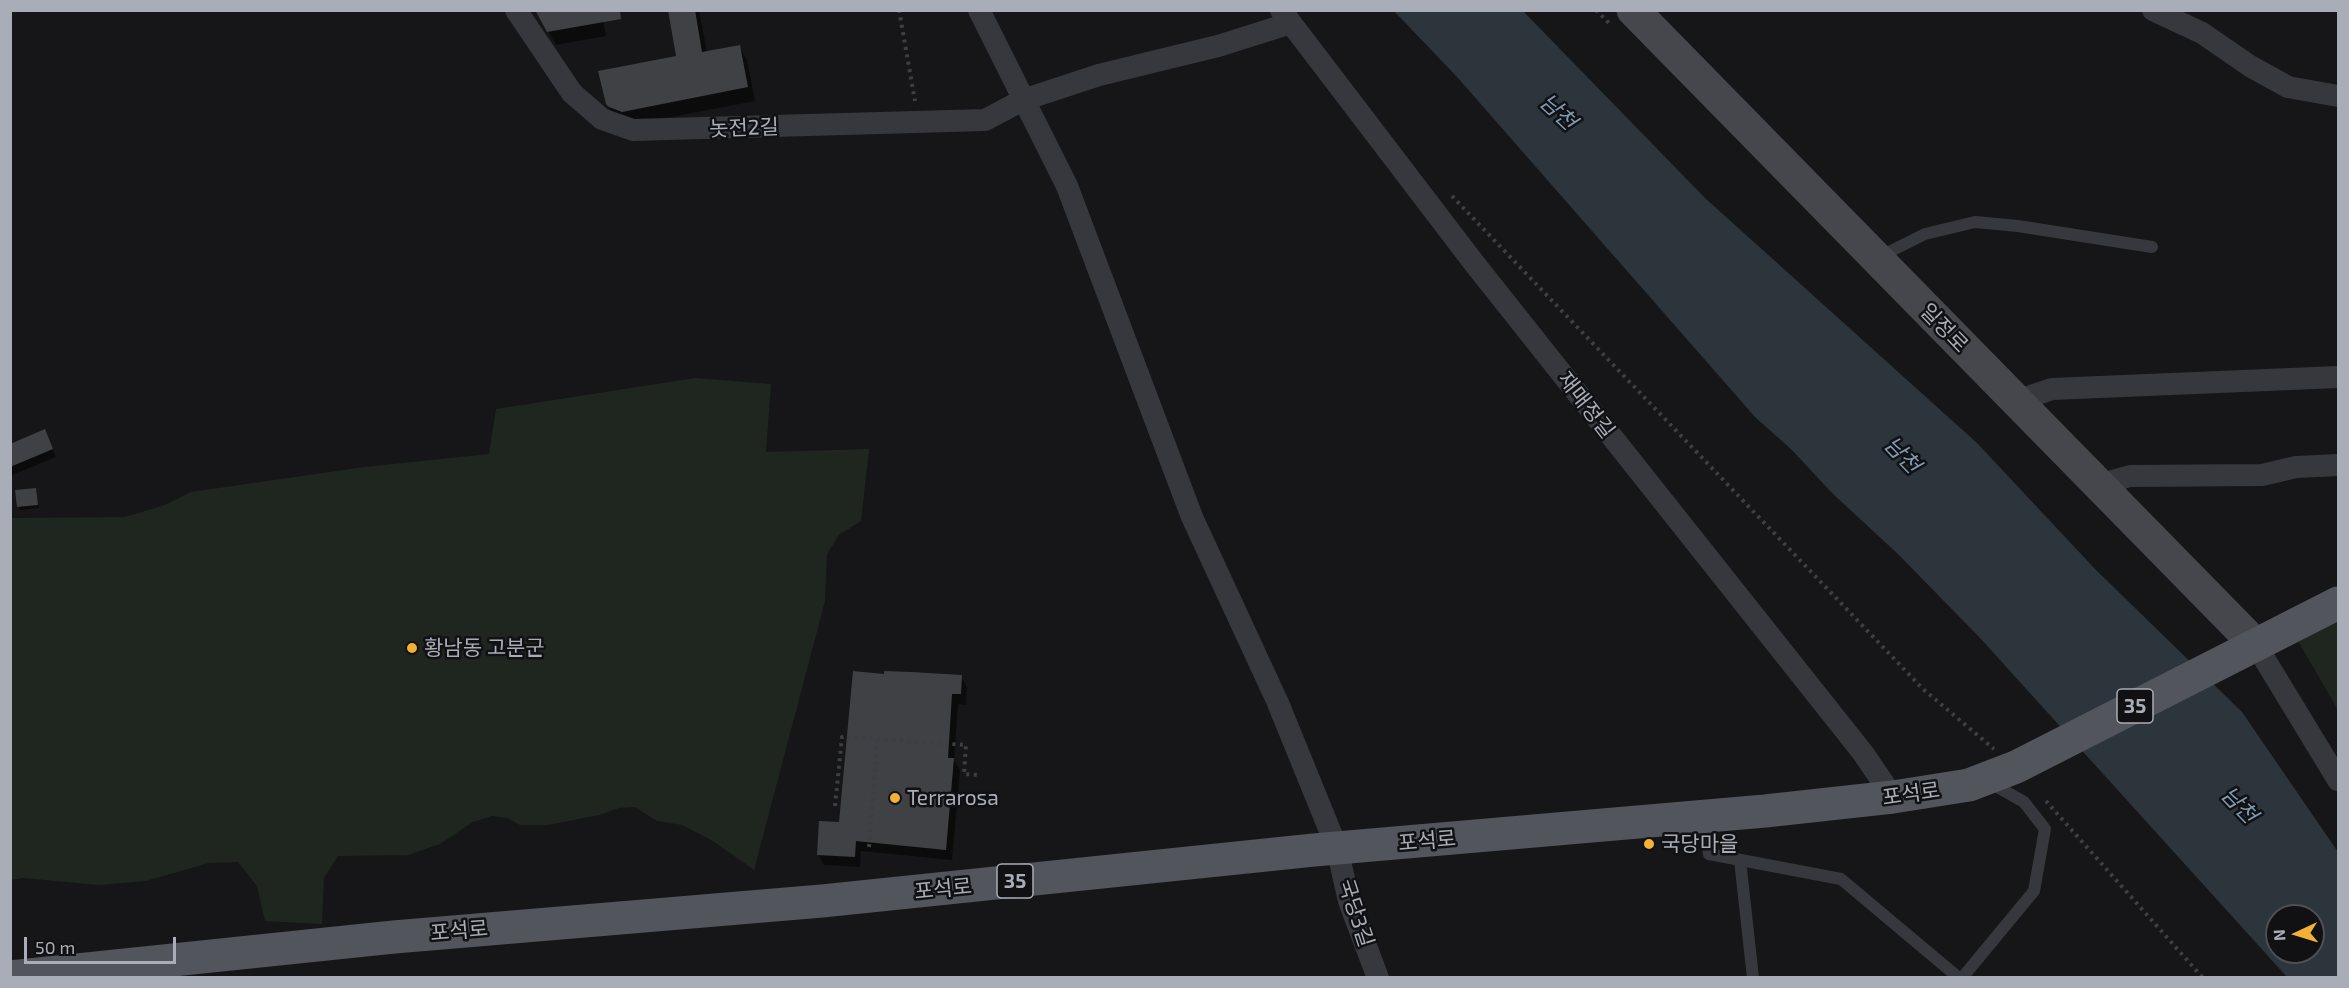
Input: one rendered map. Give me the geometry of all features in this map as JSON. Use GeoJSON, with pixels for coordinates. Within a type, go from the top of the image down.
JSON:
{"type":"FeatureCollection","features":[{"type":"Feature","properties":{"kind":"main road","name":"35"},"geometry":{"type":"LineString","coordinates":[[2016,767],[2338,603]]}},
{"type":"Feature","properties":{"kind":"main road","name":"포석로"},"geometry":{"type":"LineString","coordinates":[[10,977],[394,937],[822,901],[1337,848],[1893,797],[1969,785],[2016,767]]}},
{"type":"Feature","properties":{"kind":"street","name":"놋전2길"},"geometry":{"type":"LineString","coordinates":[[516,10],[572,93],[602,118],[633,130],[985,120],[1023,100],[1099,75],[1218,46],[1286,17]]}},
{"type":"Feature","properties":{"kind":"street","name":"국당3길"},"geometry":{"type":"LineString","coordinates":[[980,10],[1067,186],[1192,517],[1278,703],[1337,848],[1349,901],[1378,978]]}},
{"type":"Feature","properties":{"kind":"street"},"geometry":{"type":"LineString","coordinates":[[2152,10],[2202,33],[2250,66],[2288,87],[2338,96]]}},
{"type":"Feature","properties":{"kind":"street","name":"일정로"},"geometry":{"type":"LineString","coordinates":[[1640,12],[1876,258],[2256,645]]}},
{"type":"Feature","properties":{"kind":"street","name":"재매정길"},"geometry":{"type":"LineString","coordinates":[[1286,17],[1474,263],[1863,753],[1893,797]]}},
{"type":"Feature","properties":{"kind":"street"},"geometry":{"type":"LineString","coordinates":[[2016,401],[2052,388],[2338,377]]}},
{"type":"Feature","properties":{"kind":"street"},"geometry":{"type":"LineString","coordinates":[[2098,485],[2130,476],[2262,475],[2296,467],[2338,465]]}},
{"type":"Feature","properties":{"kind":"street"},"geometry":{"type":"LineString","coordinates":[[2256,645],[2338,780]]}},
{"type":"Feature","properties":{"kind":"lane"},"geometry":{"type":"LineString","coordinates":[[1876,258],[1925,234],[1975,222],[2018,226],[2152,247]]}},
{"type":"Feature","properties":{"kind":"lane"},"geometry":{"type":"LineString","coordinates":[[1704,816],[1709,855],[1841,879],[1960,978],[2034,891],[2045,829],[2024,802],[1985,780]]}},
{"type":"Feature","properties":{"kind":"lane"},"geometry":{"type":"LineString","coordinates":[[1740,860],[1753,978]]}},
{"type":"Feature","properties":{"kind":"path"},"geometry":{"type":"LineString","coordinates":[[898,10],[919,122]]}},
{"type":"Feature","properties":{"kind":"path"},"geometry":{"type":"LineString","coordinates":[[1446,190],[1923,689],[2016,767],[2204,978]]}},
{"type":"Feature","properties":{"kind":"path"},"geometry":{"type":"LineString","coordinates":[[836,806],[842,737],[966,745],[964,774],[979,775]]}},
{"type":"Feature","properties":{"kind":"path"},"geometry":{"type":"LineString","coordinates":[[868,847],[877,739]]}},
{"type":"Feature","properties":{"kind":"shaded area","name":"황남동 고분군"},"geometry":{"type":"Polygon","coordinates":[[[695,378],[771,384],[766,452],[869,449],[861,521],[839,535],[827,554],[825,601],[754,870],[713,841],[682,825],[657,821],[635,807],[619,808],[599,815],[548,825],[520,825],[507,818],[492,816],[473,822],[440,844],[408,855],[338,856],[324,878],[322,924],[265,921],[257,886],[238,862],[209,863],[146,881],[99,885],[23,878],[11,880],[11,518],[125,517],[165,505],[191,492],[364,467],[489,454],[496,409],[695,378]]]}},
{"type":"Feature","properties":{"kind":"shaded area"},"geometry":{"type":"Polygon","coordinates":[[[2338,620],[2338,710],[2298,641],[2338,620]]]}},
{"type":"Feature","properties":{"kind":"water","name":"남천"},"geometry":{"type":"Polygon","coordinates":[[[1394,11],[1523,11],[1705,198],[1977,443],[2096,570],[2242,712],[2338,852],[2338,977],[2287,977],[2275,964],[2325,964],[2325,904],[2265,904],[2265,953],[1981,639],[1899,555],[1755,417],[1458,78],[1394,11]]]}},
{"type":"Feature","properties":{"kind":"building"},"geometry":{"type":"Polygon","coordinates":[[[535,10],[620,10],[621,19],[547,32],[535,10]]]}},
{"type":"Feature","properties":{"kind":"building"},"geometry":{"type":"Polygon","coordinates":[[[668,10],[695,10],[702,52],[740,45],[748,87],[622,112],[609,107],[606,104],[598,71],[676,56],[668,10]]]}},
{"type":"Feature","properties":{"kind":"building"},"geometry":{"type":"Polygon","coordinates":[[[45,429],[53,449],[10,467],[10,444],[45,429]]]}},
{"type":"Feature","properties":{"kind":"building"},"geometry":{"type":"Polygon","coordinates":[[[36,488],[38,505],[17,507],[15,490],[36,488]]]}},
{"type":"Feature","properties":{"kind":"building"},"geometry":{"type":"Polygon","coordinates":[[[853,671],[884,674],[884,671],[962,675],[961,694],[952,694],[948,758],[954,758],[946,850],[856,841],[855,857],[817,855],[819,821],[839,822],[853,671]]]}},
{"type":"Feature","properties":{"kind":"place","name":"황남동 고분군"},"geometry":{"type":"Point","coordinates":[412,648]}},
{"type":"Feature","properties":{"kind":"place","name":"Terrarosa"},"geometry":{"type":"Point","coordinates":[895,798]}},
{"type":"Feature","properties":{"kind":"place","name":"국당마을"},"geometry":{"type":"Point","coordinates":[1649,844]}}]}
